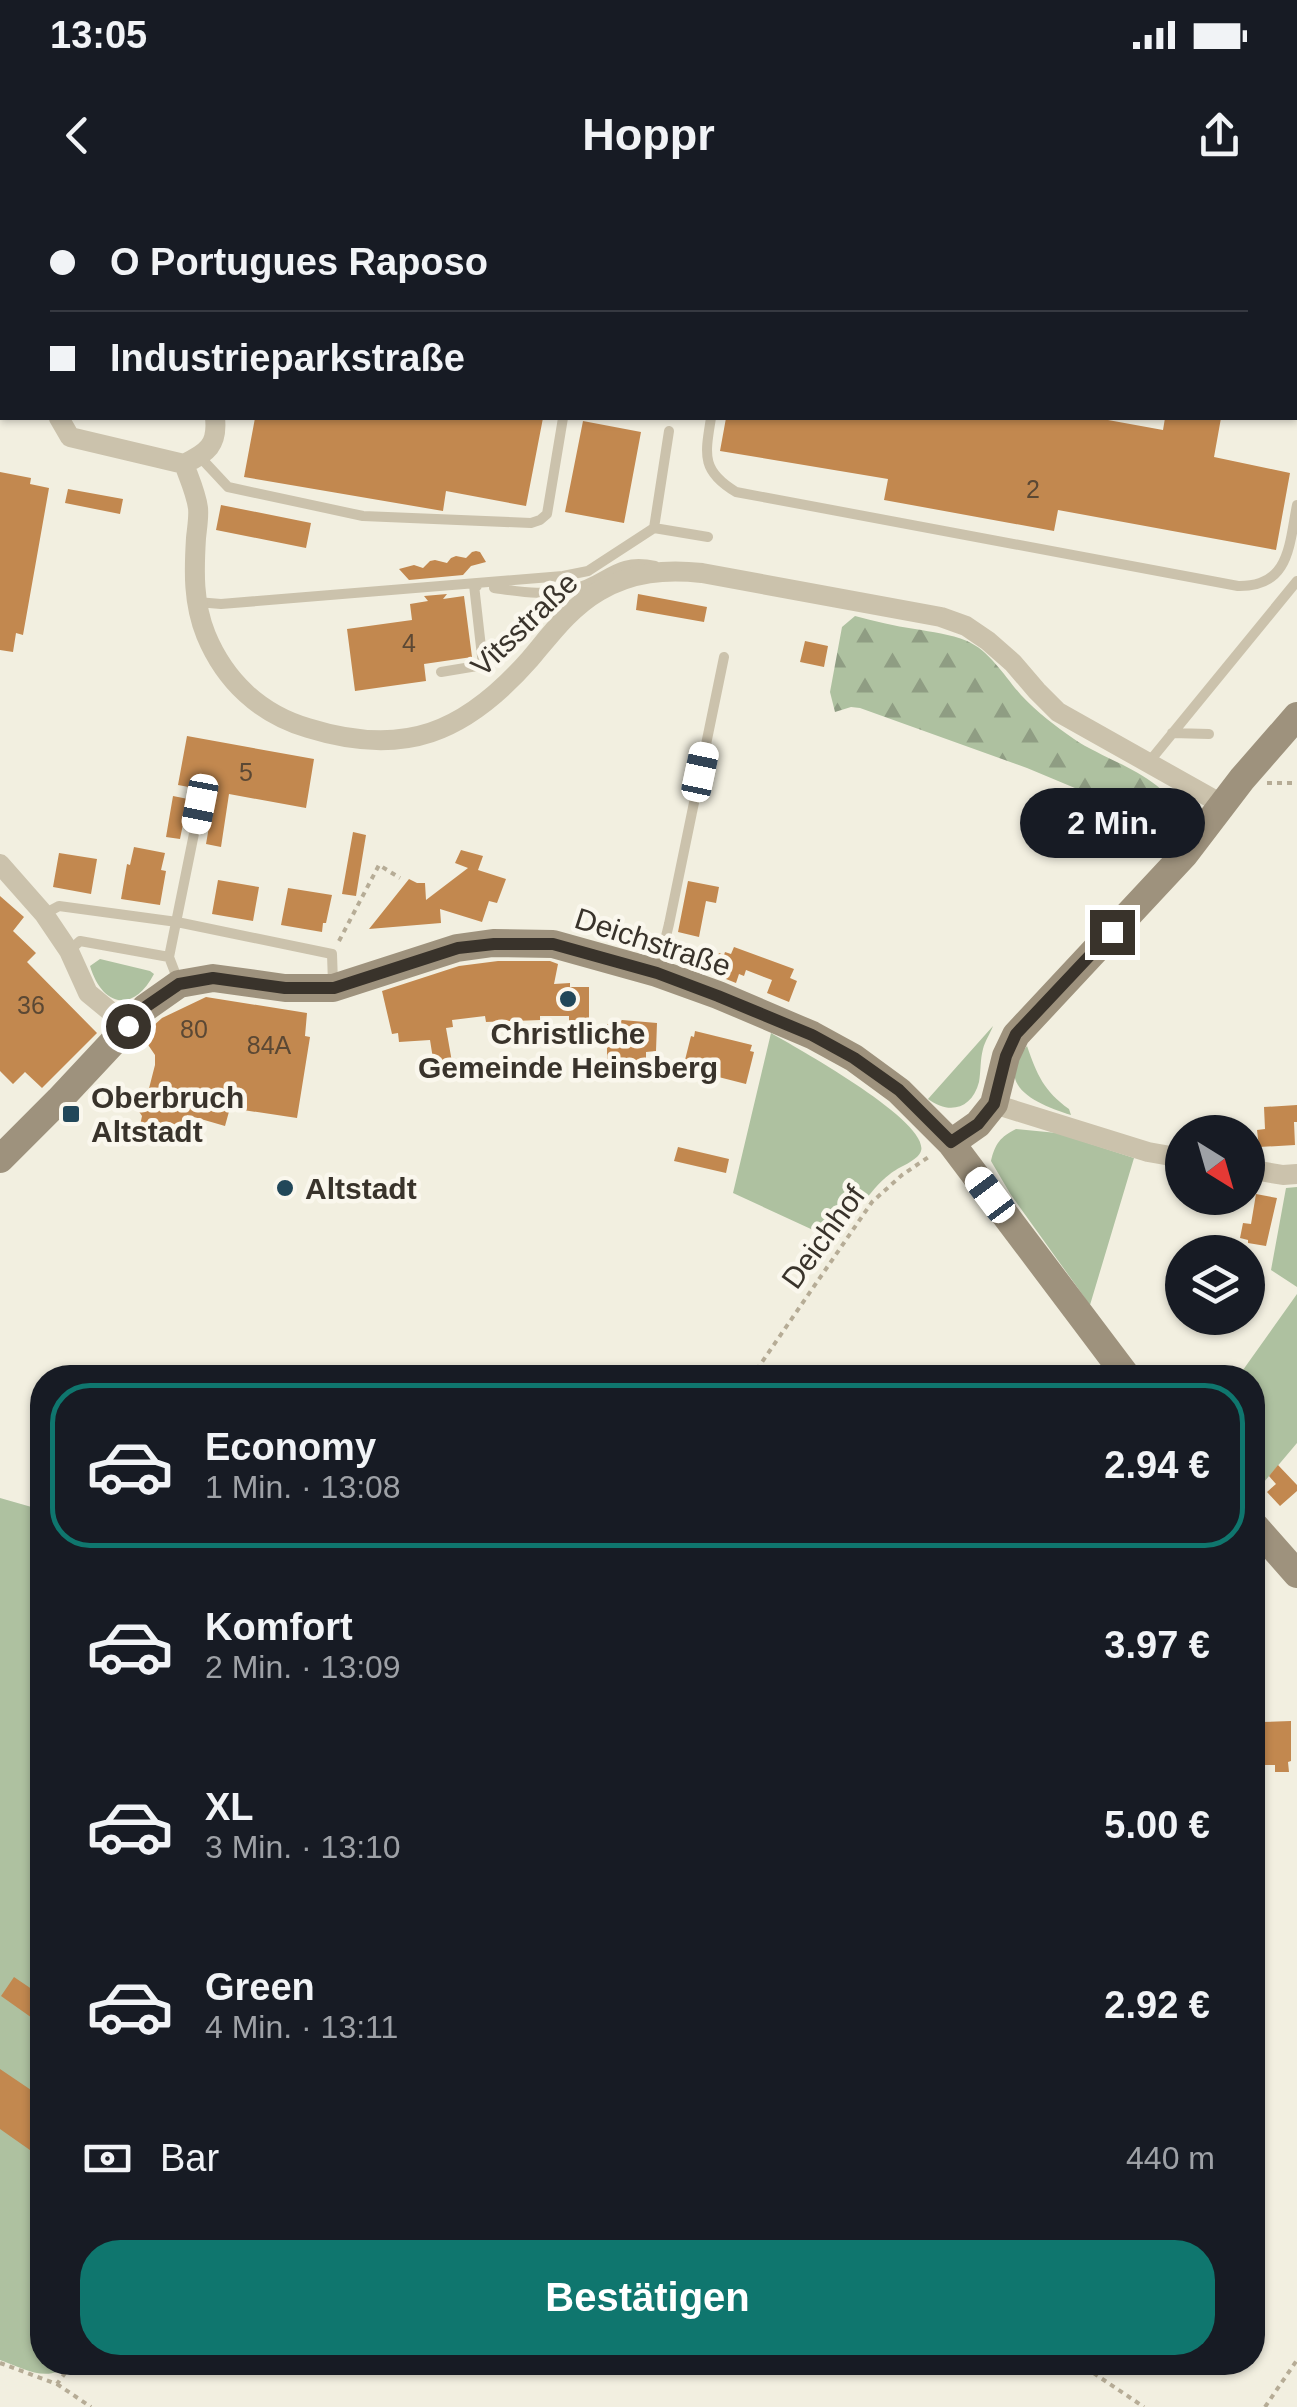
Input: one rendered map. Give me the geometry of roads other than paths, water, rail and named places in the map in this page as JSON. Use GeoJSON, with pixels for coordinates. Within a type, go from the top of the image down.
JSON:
{"type":"FeatureCollection","features":[{"type":"Feature","properties":{"kind":"street"},"geometry":{"type":"LineString","coordinates":[[60,420],[70,437],[192,460],[212,445],[215,420]]}},
{"type":"Feature","properties":{"kind":"street","name":"Vitsstraße"},"geometry":{"type":"LineString","coordinates":[[192,460],[198,508],[196,602],[205,632],[233,682],[254,702],[304,727],[334,736],[388,742],[414,738],[462,719],[511,680],[552,631],[598,591],[622,579],[671,570],[941,617],[966,626],[1013,664],[1058,712],[1221,807]]}},
{"type":"Feature","properties":{"kind":"street"},"geometry":{"type":"LineString","coordinates":[[951,1142],[978,1124],[994,1104],[1016,1034],[1184,855],[1297,716]]}},
{"type":"Feature","properties":{"kind":"street"},"geometry":{"type":"LineString","coordinates":[[0,864],[44,914],[69,950],[88,993],[128,1026]]}},
{"type":"Feature","properties":{"kind":"street","name":"Deichstraße"},"geometry":{"type":"LineString","coordinates":[[174,970],[285,988],[334,988],[458,948],[553,944],[657,973],[812,1035],[854,1058],[899,1090],[951,1142],[1118,1365]]}},
{"type":"Feature","properties":{"kind":"street"},"geometry":{"type":"LineString","coordinates":[[0,1160],[128,1026],[174,970]]}},
{"type":"Feature","properties":{"kind":"street"},"geometry":{"type":"LineString","coordinates":[[994,1104],[1165,1155]]}},
{"type":"Feature","properties":{"kind":"street"},"geometry":{"type":"LineString","coordinates":[[1265,1172],[1297,1174]]}},
{"type":"Feature","properties":{"kind":"street"},"geometry":{"type":"LineString","coordinates":[[1265,1538],[1297,1574]]}},
{"type":"Feature","properties":{"kind":"lane"},"geometry":{"type":"LineString","coordinates":[[192,460],[228,486],[363,516],[532,523],[547,514],[563,420]]}},
{"type":"Feature","properties":{"kind":"lane"},"geometry":{"type":"LineString","coordinates":[[711,420],[708,460],[716,480],[736,492],[1238,586],[1252,586],[1278,573],[1286,560],[1297,505]]}},
{"type":"Feature","properties":{"kind":"lane"},"geometry":{"type":"LineString","coordinates":[[654,528],[669,431]]}},
{"type":"Feature","properties":{"kind":"lane"},"geometry":{"type":"LineString","coordinates":[[196,602],[221,604],[563,576],[588,570],[654,528],[708,537]]}},
{"type":"Feature","properties":{"kind":"lane"},"geometry":{"type":"LineString","coordinates":[[474,585],[544,594],[579,588],[624,564],[648,564],[671,570]]}},
{"type":"Feature","properties":{"kind":"lane"},"geometry":{"type":"LineString","coordinates":[[1149,763],[1297,581]]}},
{"type":"Feature","properties":{"kind":"lane"},"geometry":{"type":"LineString","coordinates":[[442,672],[484,664],[474,585]]}},
{"type":"Feature","properties":{"kind":"lane"},"geometry":{"type":"LineString","coordinates":[[657,973],[724,657]]}},
{"type":"Feature","properties":{"kind":"lane"},"geometry":{"type":"LineString","coordinates":[[1172,733],[1210,734]]}},
{"type":"Feature","properties":{"kind":"lane"},"geometry":{"type":"LineString","coordinates":[[174,970],[177,922],[200,804]]}},
{"type":"Feature","properties":{"kind":"lane"},"geometry":{"type":"LineString","coordinates":[[44,914],[59,906],[177,922],[332,954],[334,988]]}},
{"type":"Feature","properties":{"kind":"lane","name":"Deichstraße"},"geometry":{"type":"LineString","coordinates":[[69,950],[80,942],[174,970]]}},
{"type":"Feature","properties":{"kind":"place","name":"Christliche Gemeinde Heinsberg"},"geometry":{"type":"Point","coordinates":[568,999]}},
{"type":"Feature","properties":{"kind":"place","name":"Oberbruch Altstadt"},"geometry":{"type":"Point","coordinates":[71,1114]}},
{"type":"Feature","properties":{"kind":"place","name":"Altstadt"},"geometry":{"type":"Point","coordinates":[285,1188]}}]}
